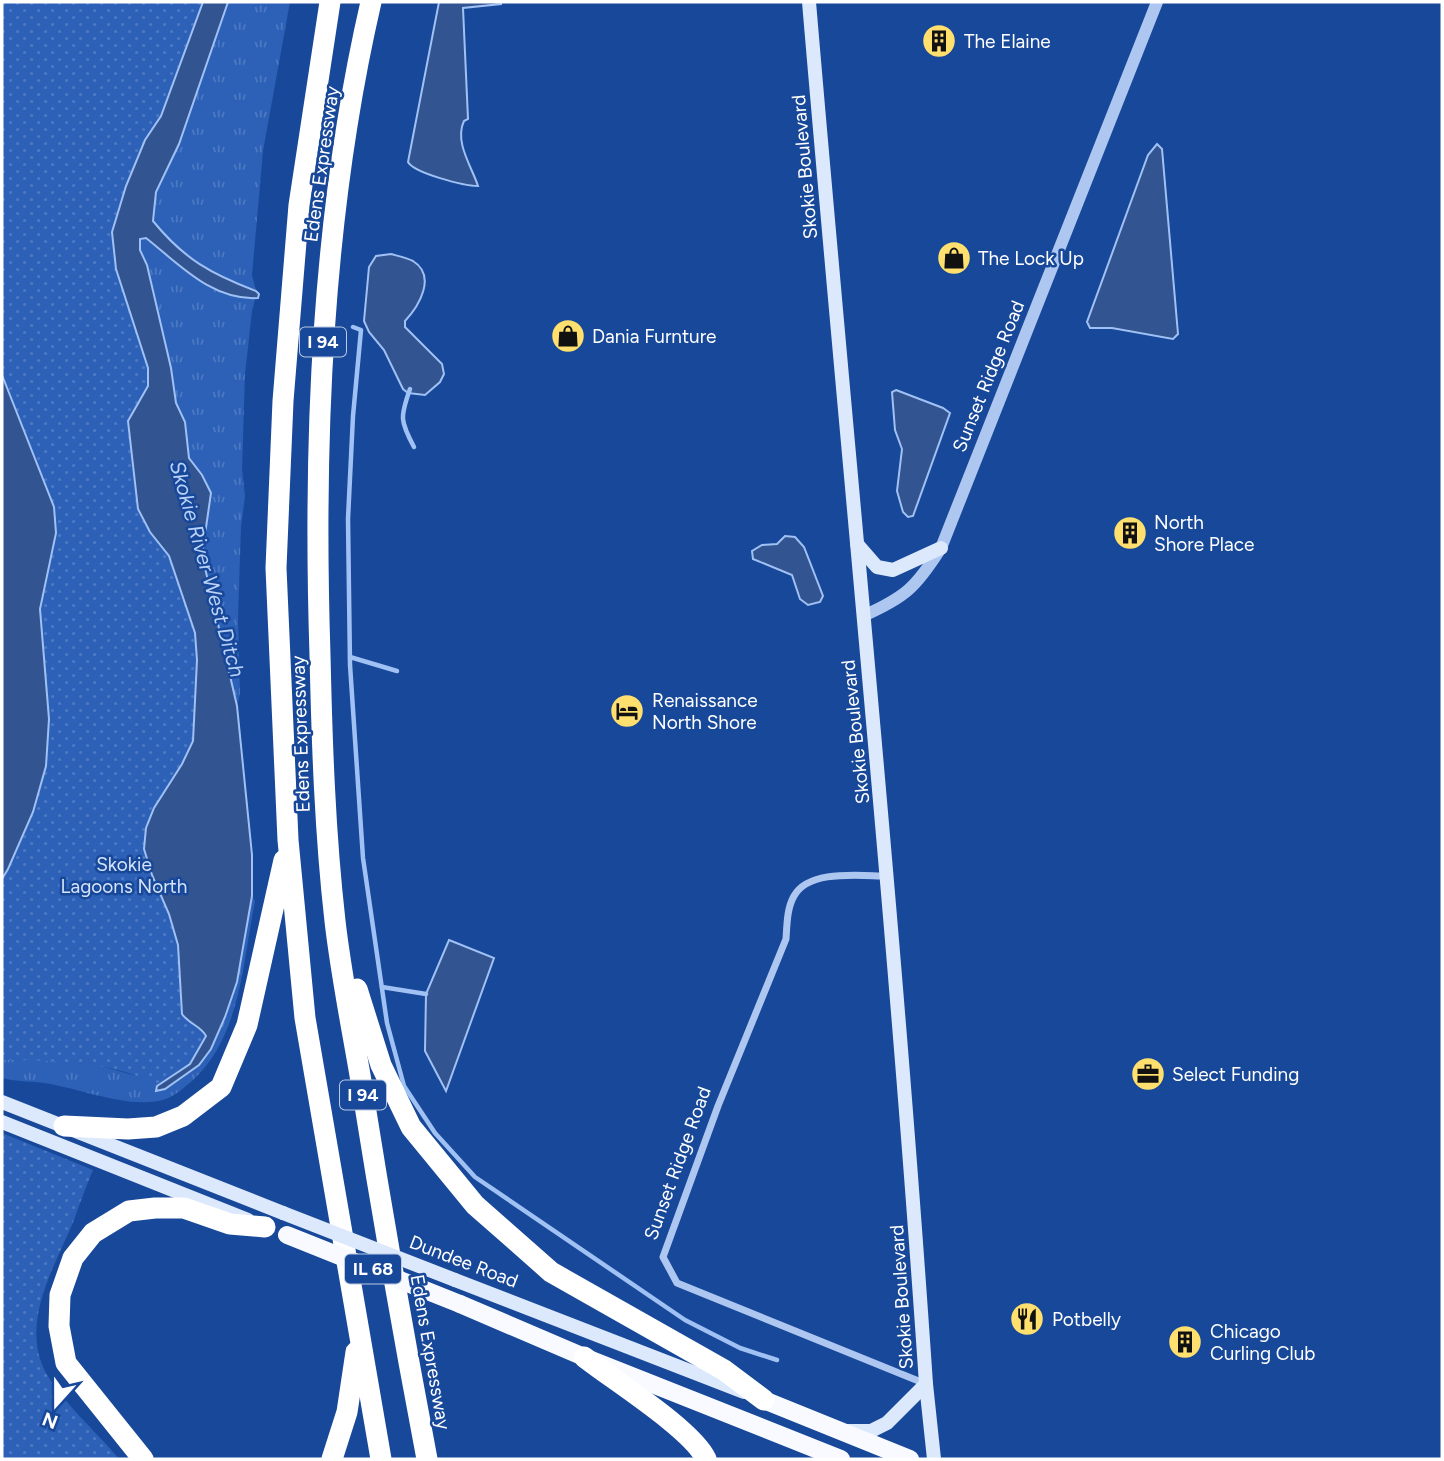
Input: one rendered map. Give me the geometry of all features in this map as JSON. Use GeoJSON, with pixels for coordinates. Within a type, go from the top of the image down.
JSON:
{"type":"FeatureCollection","features":[{"type":"Feature","properties":{"kind":"highway","name":"Edens Expressway"},"geometry":{"type":"LineString","coordinates":[[330,2],[299,205],[283,401],[276,568],[288,841],[305,1018],[381,1459]]}},
{"type":"Feature","properties":{"kind":"highway","name":"Edens Expressway"},"geometry":{"type":"LineString","coordinates":[[371,2],[360,47],[341,173],[322,347],[316,540],[325,796],[335,922],[427,1459]]}},
{"type":"Feature","properties":{"kind":"highway"},"geometry":{"type":"LineString","coordinates":[[64,1126],[128,1129],[156,1126],[183,1116],[220,1087],[247,1026],[288,841]]}},
{"type":"Feature","properties":{"kind":"highway"},"geometry":{"type":"LineString","coordinates":[[335,922],[381,1065],[405,1115],[411,1127],[475,1205],[551,1272],[724,1370],[764,1400]]}},
{"type":"Feature","properties":{"kind":"highway"},"geometry":{"type":"LineString","coordinates":[[143,1459],[65,1363],[59,1326],[60,1295],[73,1258],[93,1233],[129,1211],[184,1208],[230,1224],[265,1227]]}},
{"type":"Feature","properties":{"kind":"highway"},"geometry":{"type":"LineString","coordinates":[[332,1459],[347,1412],[359,1333]]}},
{"type":"Feature","properties":{"kind":"highway"},"geometry":{"type":"LineString","coordinates":[[584,1357],[656,1410],[701,1449],[706,1459]]}},
{"type":"Feature","properties":{"kind":"main road","name":"Skokie Boulevard"},"geometry":{"type":"LineString","coordinates":[[809,2],[887,876],[934,1459]]}},
{"type":"Feature","properties":{"kind":"main road"},"geometry":{"type":"LineString","coordinates":[[856,542],[877,567],[893,570],[941,548]]}},
{"type":"Feature","properties":{"kind":"main road","name":"Dundee Road"},"geometry":{"type":"LineString","coordinates":[[2,1102],[910,1459]]}},
{"type":"Feature","properties":{"kind":"main road"},"geometry":{"type":"LineString","coordinates":[[2,1122],[265,1227]]}},
{"type":"Feature","properties":{"kind":"main road","name":"IL 68"},"geometry":{"type":"LineString","coordinates":[[265,1227],[841,1459]]}},
{"type":"Feature","properties":{"kind":"main road"},"geometry":{"type":"LineString","coordinates":[[843,1431],[871,1432],[887,1423],[926,1384]]}},
{"type":"Feature","properties":{"kind":"street","name":"Sunset Ridge Road"},"geometry":{"type":"LineString","coordinates":[[863,616],[896,601],[922,577],[941,548],[1157,2]]}},
{"type":"Feature","properties":{"kind":"street","name":"Sunset Ridge Road"},"geometry":{"type":"LineString","coordinates":[[887,876],[818,877],[795,894],[788,914],[786,939],[718,1106],[663,1257],[677,1283],[926,1384]]}},
{"type":"Feature","properties":{"kind":"green space","name":"Skokie Lagoons North"},"geometry":{"type":"Polygon","coordinates":[[[2,2],[212,2],[132,205],[191,571],[228,989],[194,1066],[156,1091],[146,1081],[130,1073],[109,1068],[61,1062],[2,1060],[2,2]]]}},
{"type":"Feature","properties":{"kind":"green space"},"geometry":{"type":"Polygon","coordinates":[[[228,2],[290,2],[263,151],[252,275],[256,291],[199,264],[153,221],[156,192],[179,144],[228,2]]]}},
{"type":"Feature","properties":{"kind":"green space"},"geometry":{"type":"Polygon","coordinates":[[[146,238],[220,291],[255,299],[245,374],[242,469],[245,496],[241,527],[238,618],[240,694],[237,706],[202,555],[211,493],[189,458],[185,422],[176,403],[171,368],[147,265],[140,250],[140,239],[146,238]]]}},
{"type":"Feature","properties":{"kind":"green space"},"geometry":{"type":"Polygon","coordinates":[[[252,896],[255,901],[243,972],[231,1020],[209,1062],[180,1091],[166,1099],[153,1102],[124,1101],[50,1084],[2,1078],[2,1019],[97,1065],[144,1078],[152,1083],[237,982],[252,896]]]}},
{"type":"Feature","properties":{"kind":"green space"},"geometry":{"type":"Polygon","coordinates":[[[2,1133],[93,1170],[43,1295],[36,1334],[39,1354],[53,1384],[119,1459],[2,1459],[2,1133]]]}},
{"type":"Feature","properties":{"kind":"shaded area"},"geometry":{"type":"Polygon","coordinates":[[[203,2],[228,2],[179,144],[156,192],[153,221],[176,246],[199,264],[256,291],[258,298],[226,294],[211,287],[146,238],[140,239],[140,250],[147,265],[171,368],[176,403],[185,422],[189,458],[211,493],[202,555],[237,706],[252,855],[252,896],[237,982],[211,1049],[199,1065],[165,1089],[156,1091],[157,1086],[190,1064],[206,1036],[182,1014],[178,945],[144,849],[146,828],[154,808],[193,741],[197,660],[195,633],[169,556],[150,532],[138,509],[128,421],[148,386],[148,368],[116,269],[112,232],[126,186],[145,140],[161,116],[203,2]]]}},
{"type":"Feature","properties":{"kind":"shaded area"},"geometry":{"type":"Polygon","coordinates":[[[439,2],[501,2],[463,8],[468,119],[464,121],[461,137],[478,186],[429,174],[408,162],[439,2]]]}},
{"type":"Feature","properties":{"kind":"shaded area"},"geometry":{"type":"Polygon","coordinates":[[[1157,144],[1162,149],[1178,334],[1173,339],[1112,328],[1090,328],[1087,322],[1148,155],[1157,144]]]}},
{"type":"Feature","properties":{"kind":"shaded area"},"geometry":{"type":"Polygon","coordinates":[[[391,254],[413,261],[424,275],[423,291],[416,307],[405,321],[405,327],[442,364],[444,374],[440,382],[425,395],[408,393],[403,389],[384,350],[369,332],[364,321],[369,267],[376,256],[391,254]]]}},
{"type":"Feature","properties":{"kind":"shaded area"},"geometry":{"type":"Polygon","coordinates":[[[2,375],[54,507],[56,533],[40,609],[49,719],[46,766],[33,812],[2,879],[2,375]]]}},
{"type":"Feature","properties":{"kind":"shaded area"},"geometry":{"type":"Polygon","coordinates":[[[896,390],[950,413],[913,516],[908,517],[903,512],[897,491],[902,449],[895,430],[892,392],[896,390]]]}},
{"type":"Feature","properties":{"kind":"shaded area"},"geometry":{"type":"Polygon","coordinates":[[[785,536],[795,537],[804,547],[823,596],[820,602],[808,605],[800,599],[792,575],[753,559],[752,551],[762,545],[777,544],[785,536]]]}},
{"type":"Feature","properties":{"kind":"shaded area"},"geometry":{"type":"Polygon","coordinates":[[[449,940],[494,958],[446,1091],[425,1051],[426,994],[449,940]]]}},
{"type":"Feature","properties":{"kind":"waterway"},"geometry":{"type":"LineString","coordinates":[[353,327],[361,330],[348,519],[350,665],[363,858],[387,1023],[404,1086],[435,1133],[475,1177],[685,1320],[740,1348],[777,1360]]}},
{"type":"Feature","properties":{"kind":"waterway"},"geometry":{"type":"LineString","coordinates":[[410,389],[403,419],[414,447]]}},
{"type":"Feature","properties":{"kind":"waterway"},"geometry":{"type":"LineString","coordinates":[[350,657],[397,671]]}},
{"type":"Feature","properties":{"kind":"waterway"},"geometry":{"type":"LineString","coordinates":[[382,987],[426,994]]}},
{"type":"Feature","properties":{"kind":"place","name":"The Elaine"},"geometry":{"type":"Point","coordinates":[939,41]}},
{"type":"Feature","properties":{"kind":"place","name":"The Lock Up"},"geometry":{"type":"Point","coordinates":[954,258]}},
{"type":"Feature","properties":{"kind":"place","name":"Dania Furnture"},"geometry":{"type":"Point","coordinates":[568,336]}},
{"type":"Feature","properties":{"kind":"place","name":"North Shore Place"},"geometry":{"type":"Point","coordinates":[1130,533]}},
{"type":"Feature","properties":{"kind":"place","name":"Renaissance North Shore"},"geometry":{"type":"Point","coordinates":[627,711]}},
{"type":"Feature","properties":{"kind":"place","name":"Select Funding"},"geometry":{"type":"Point","coordinates":[1148,1074]}},
{"type":"Feature","properties":{"kind":"place","name":"Potbelly"},"geometry":{"type":"Point","coordinates":[1027,1319]}},
{"type":"Feature","properties":{"kind":"place","name":"Chicago Curling Club"},"geometry":{"type":"Point","coordinates":[1185,1342]}},
{"type":"Feature","properties":{"kind":"water label","name":"Skokie River West Ditch"},"geometry":{"type":"Point","coordinates":[207,569]}}]}
